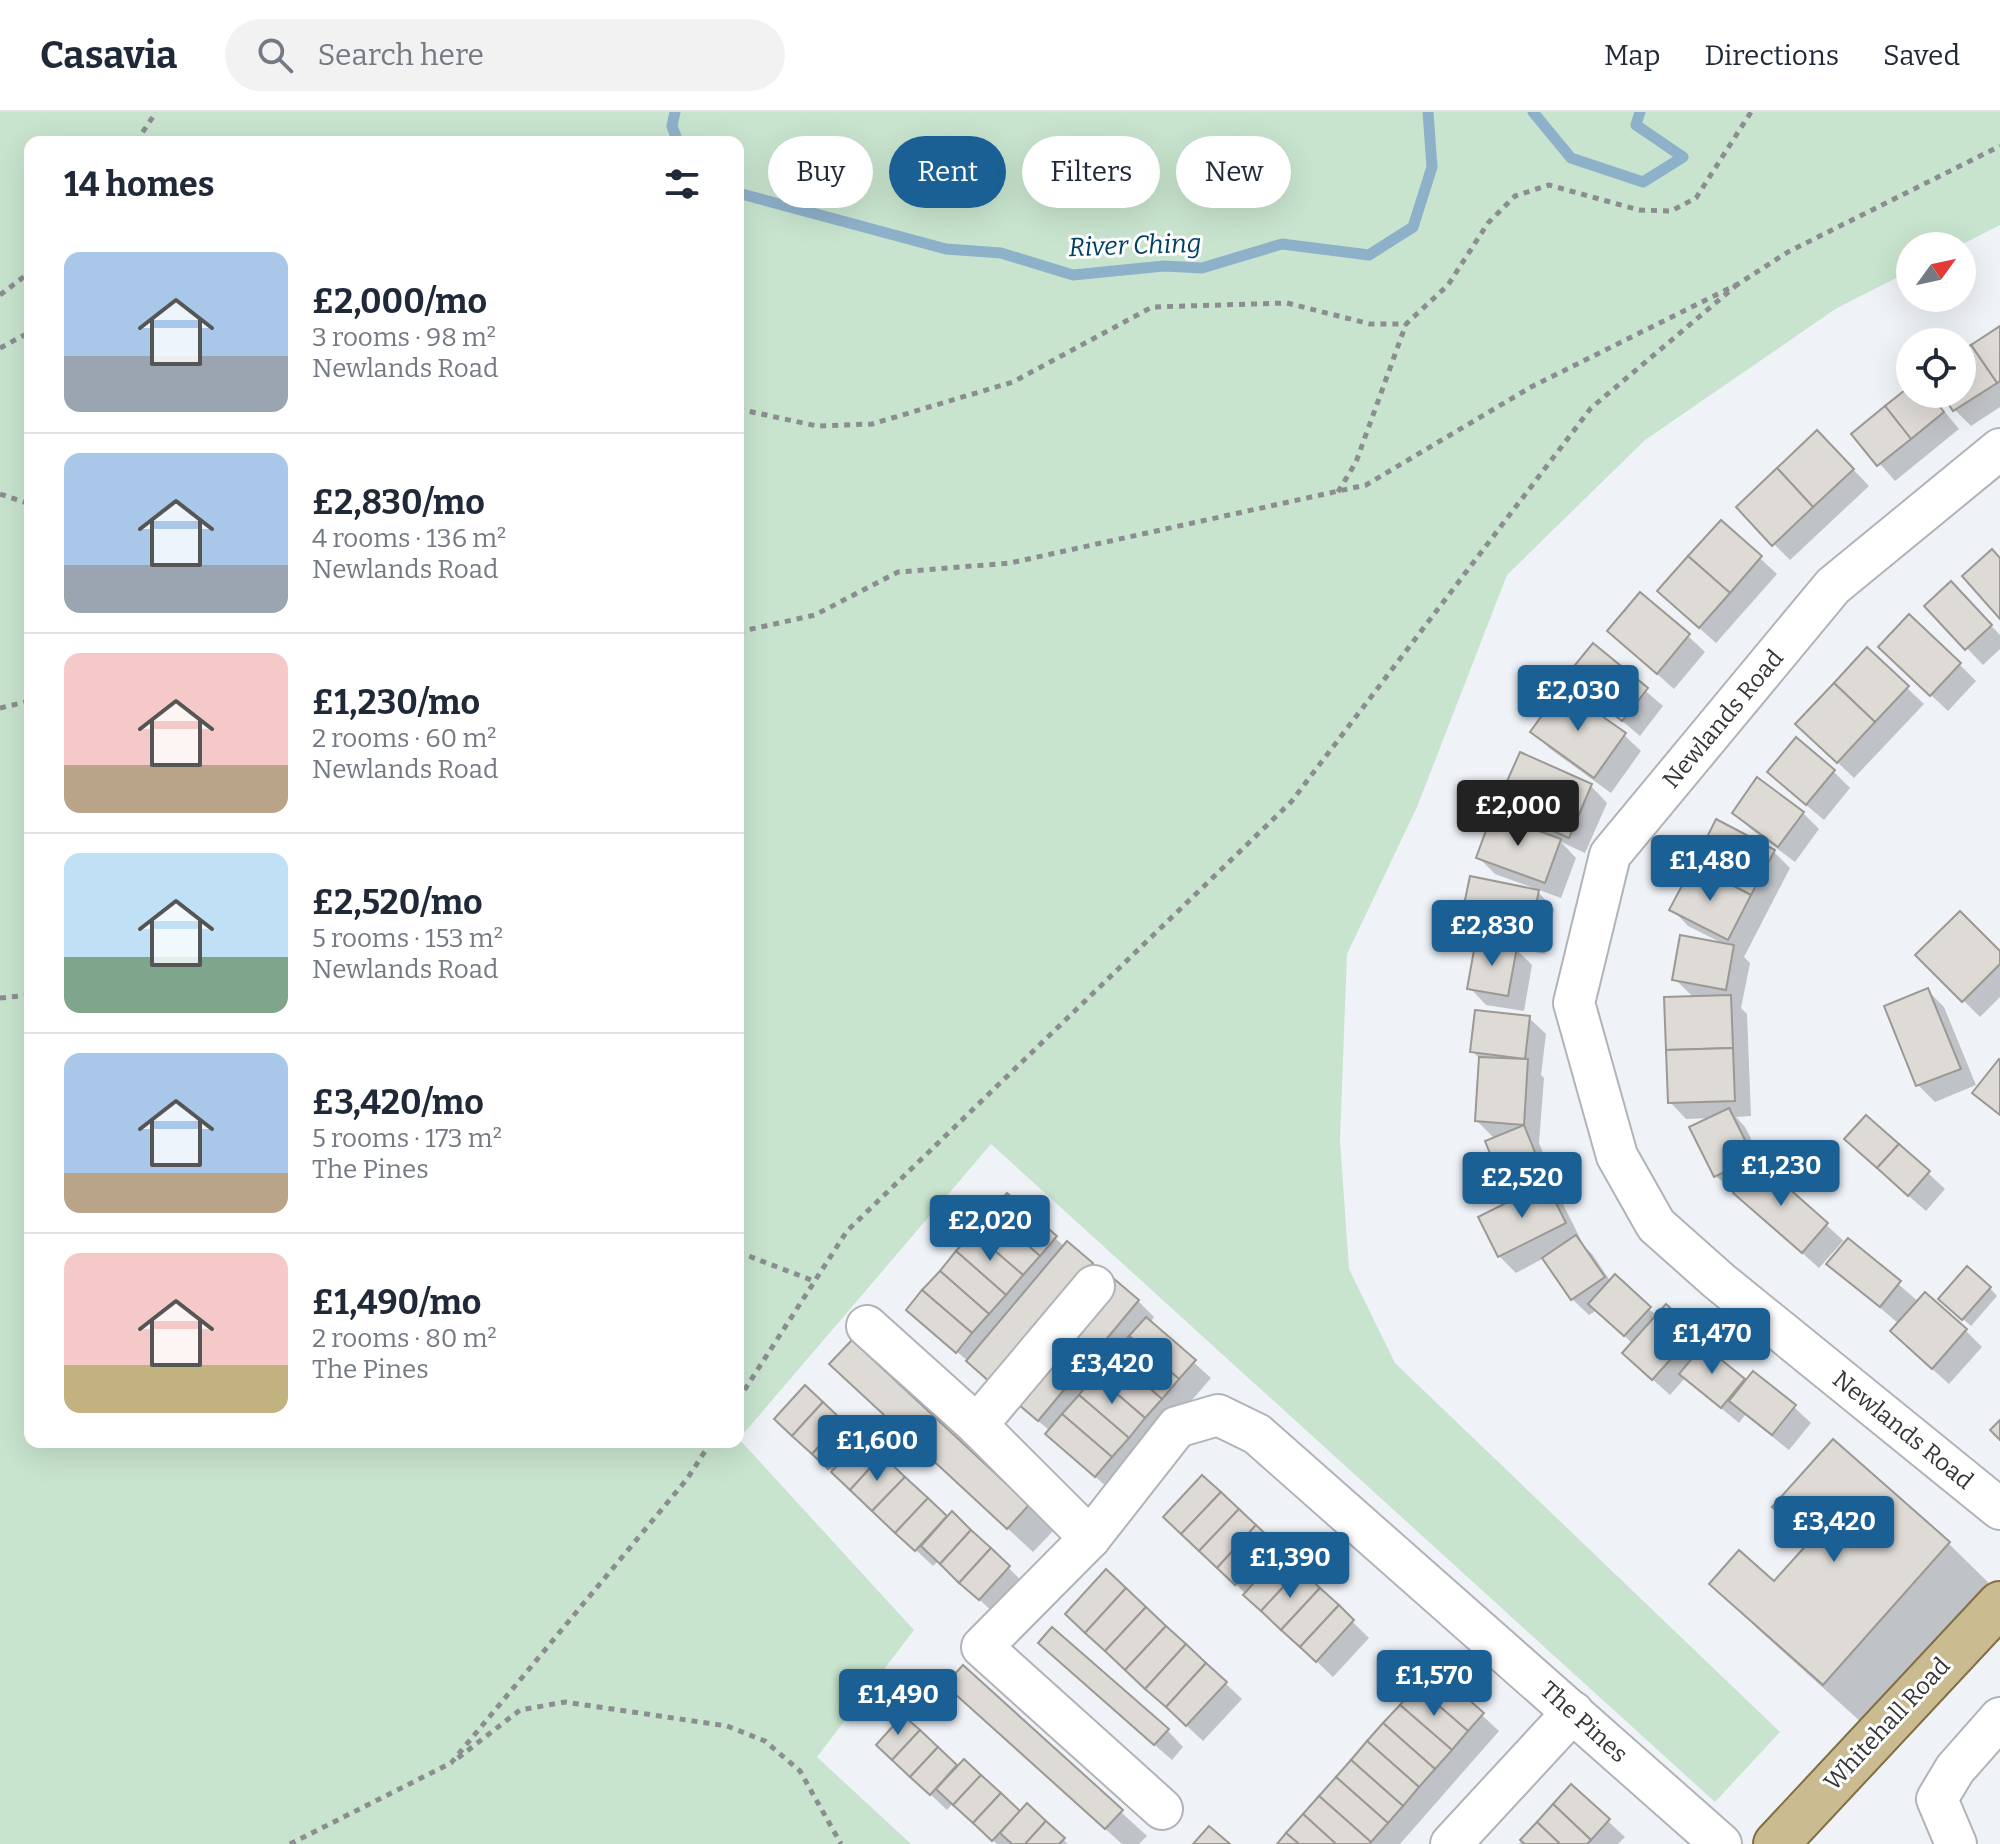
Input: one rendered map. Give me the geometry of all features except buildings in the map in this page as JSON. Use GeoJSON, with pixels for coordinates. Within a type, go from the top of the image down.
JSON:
{"type":"FeatureCollection","features":[{"type":"Feature","properties":{"kind":"main road","name":"Whitehall Road"},"geometry":{"type":"LineString","coordinates":[[1776,1844],[2000,1604]]}},
{"type":"Feature","properties":{"kind":"street","name":"Newlands Road"},"geometry":{"type":"LineString","coordinates":[[2000,449],[1833,586],[1610,855],[1574,1003],[1617,1156],[1656,1225],[1719,1281],[2000,1509]]}},
{"type":"Feature","properties":{"kind":"street"},"geometry":{"type":"LineString","coordinates":[[977,1425],[1094,1286]]}},
{"type":"Feature","properties":{"kind":"street"},"geometry":{"type":"LineString","coordinates":[[867,1326],[977,1425],[1090,1538]]}},
{"type":"Feature","properties":{"kind":"street","name":"The Pines"},"geometry":{"type":"LineString","coordinates":[[1162,1809],[982,1647],[1090,1538],[1177,1427],[1218,1415],[1257,1434],[1721,1844]]}},
{"type":"Feature","properties":{"kind":"street"},"geometry":{"type":"LineString","coordinates":[[1451,1844],[1573,1712]]}},
{"type":"Feature","properties":{"kind":"street"},"geometry":{"type":"LineString","coordinates":[[1956,1844],[1937,1799],[1955,1769],[2000,1718]]}},
{"type":"Feature","properties":{"kind":"path"},"geometry":{"type":"LineString","coordinates":[[140,136],[156,112]]}},
{"type":"Feature","properties":{"kind":"path"},"geometry":{"type":"LineString","coordinates":[[1338,492],[1356,462],[1406,324],[1448,285],[1488,223],[1515,196],[1549,185],[1639,210],[1671,211],[1696,198],[1751,112]]}},
{"type":"Feature","properties":{"kind":"path"},"geometry":{"type":"LineString","coordinates":[[744,631],[815,615],[898,572],[1010,563],[1366,485],[1531,387],[1738,284],[1788,252],[2000,146]]}},
{"type":"Feature","properties":{"kind":"path"},"geometry":{"type":"LineString","coordinates":[[0,295],[24,277]]}},
{"type":"Feature","properties":{"kind":"path"},"geometry":{"type":"LineString","coordinates":[[744,1391],[847,1231],[1291,802],[1591,408],[1738,284]]}},
{"type":"Feature","properties":{"kind":"path"},"geometry":{"type":"LineString","coordinates":[[744,410],[817,426],[872,424],[1013,382],[1152,307],[1287,303],[1370,324],[1406,324]]}},
{"type":"Feature","properties":{"kind":"path"},"geometry":{"type":"LineString","coordinates":[[0,348],[24,335]]}},
{"type":"Feature","properties":{"kind":"path"},"geometry":{"type":"LineString","coordinates":[[0,494],[24,502]]}},
{"type":"Feature","properties":{"kind":"path"},"geometry":{"type":"LineString","coordinates":[[0,708],[24,702]]}},
{"type":"Feature","properties":{"kind":"path"},"geometry":{"type":"LineString","coordinates":[[0,998],[24,996]]}},
{"type":"Feature","properties":{"kind":"path"},"geometry":{"type":"LineString","coordinates":[[744,1254],[814,1281]]}},
{"type":"Feature","properties":{"kind":"path"},"geometry":{"type":"LineString","coordinates":[[451,1763],[687,1479],[707,1448]]}},
{"type":"Feature","properties":{"kind":"path"},"geometry":{"type":"LineString","coordinates":[[290,1844],[451,1763],[520,1710],[565,1702],[727,1726],[765,1741],[800,1771],[841,1844]]}},
{"type":"Feature","properties":{"kind":"green space"},"geometry":{"type":"Polygon","coordinates":[[[0,112],[2000,112],[2000,225],[1976,237],[1976,232],[1896,232],[1896,278],[1837,308],[1645,440],[1507,575],[1417,807],[1347,954],[1340,1140],[1349,1269],[1395,1363],[1780,1732],[1715,1802],[991,1144],[744,1433],[744,136],[24,136],[24,1448],[744,1448],[744,1444],[914,1630],[817,1757],[911,1844],[0,1844],[0,112]]]}},
{"type":"Feature","properties":{"kind":"waterway","name":"River Ching"},"geometry":{"type":"LineString","coordinates":[[675,112],[672,126],[676,136]]}},
{"type":"Feature","properties":{"kind":"waterway","name":"River Ching"},"geometry":{"type":"LineString","coordinates":[[744,195],[946,249],[1001,253],[1073,275],[1164,266],[1202,268],[1282,244],[1369,255],[1413,227],[1432,167],[1428,112]]}},
{"type":"Feature","properties":{"kind":"waterway","name":"River Ching"},"geometry":{"type":"LineString","coordinates":[[1533,112],[1571,158],[1643,182],[1683,157],[1636,125],[1640,112]]}}]}
